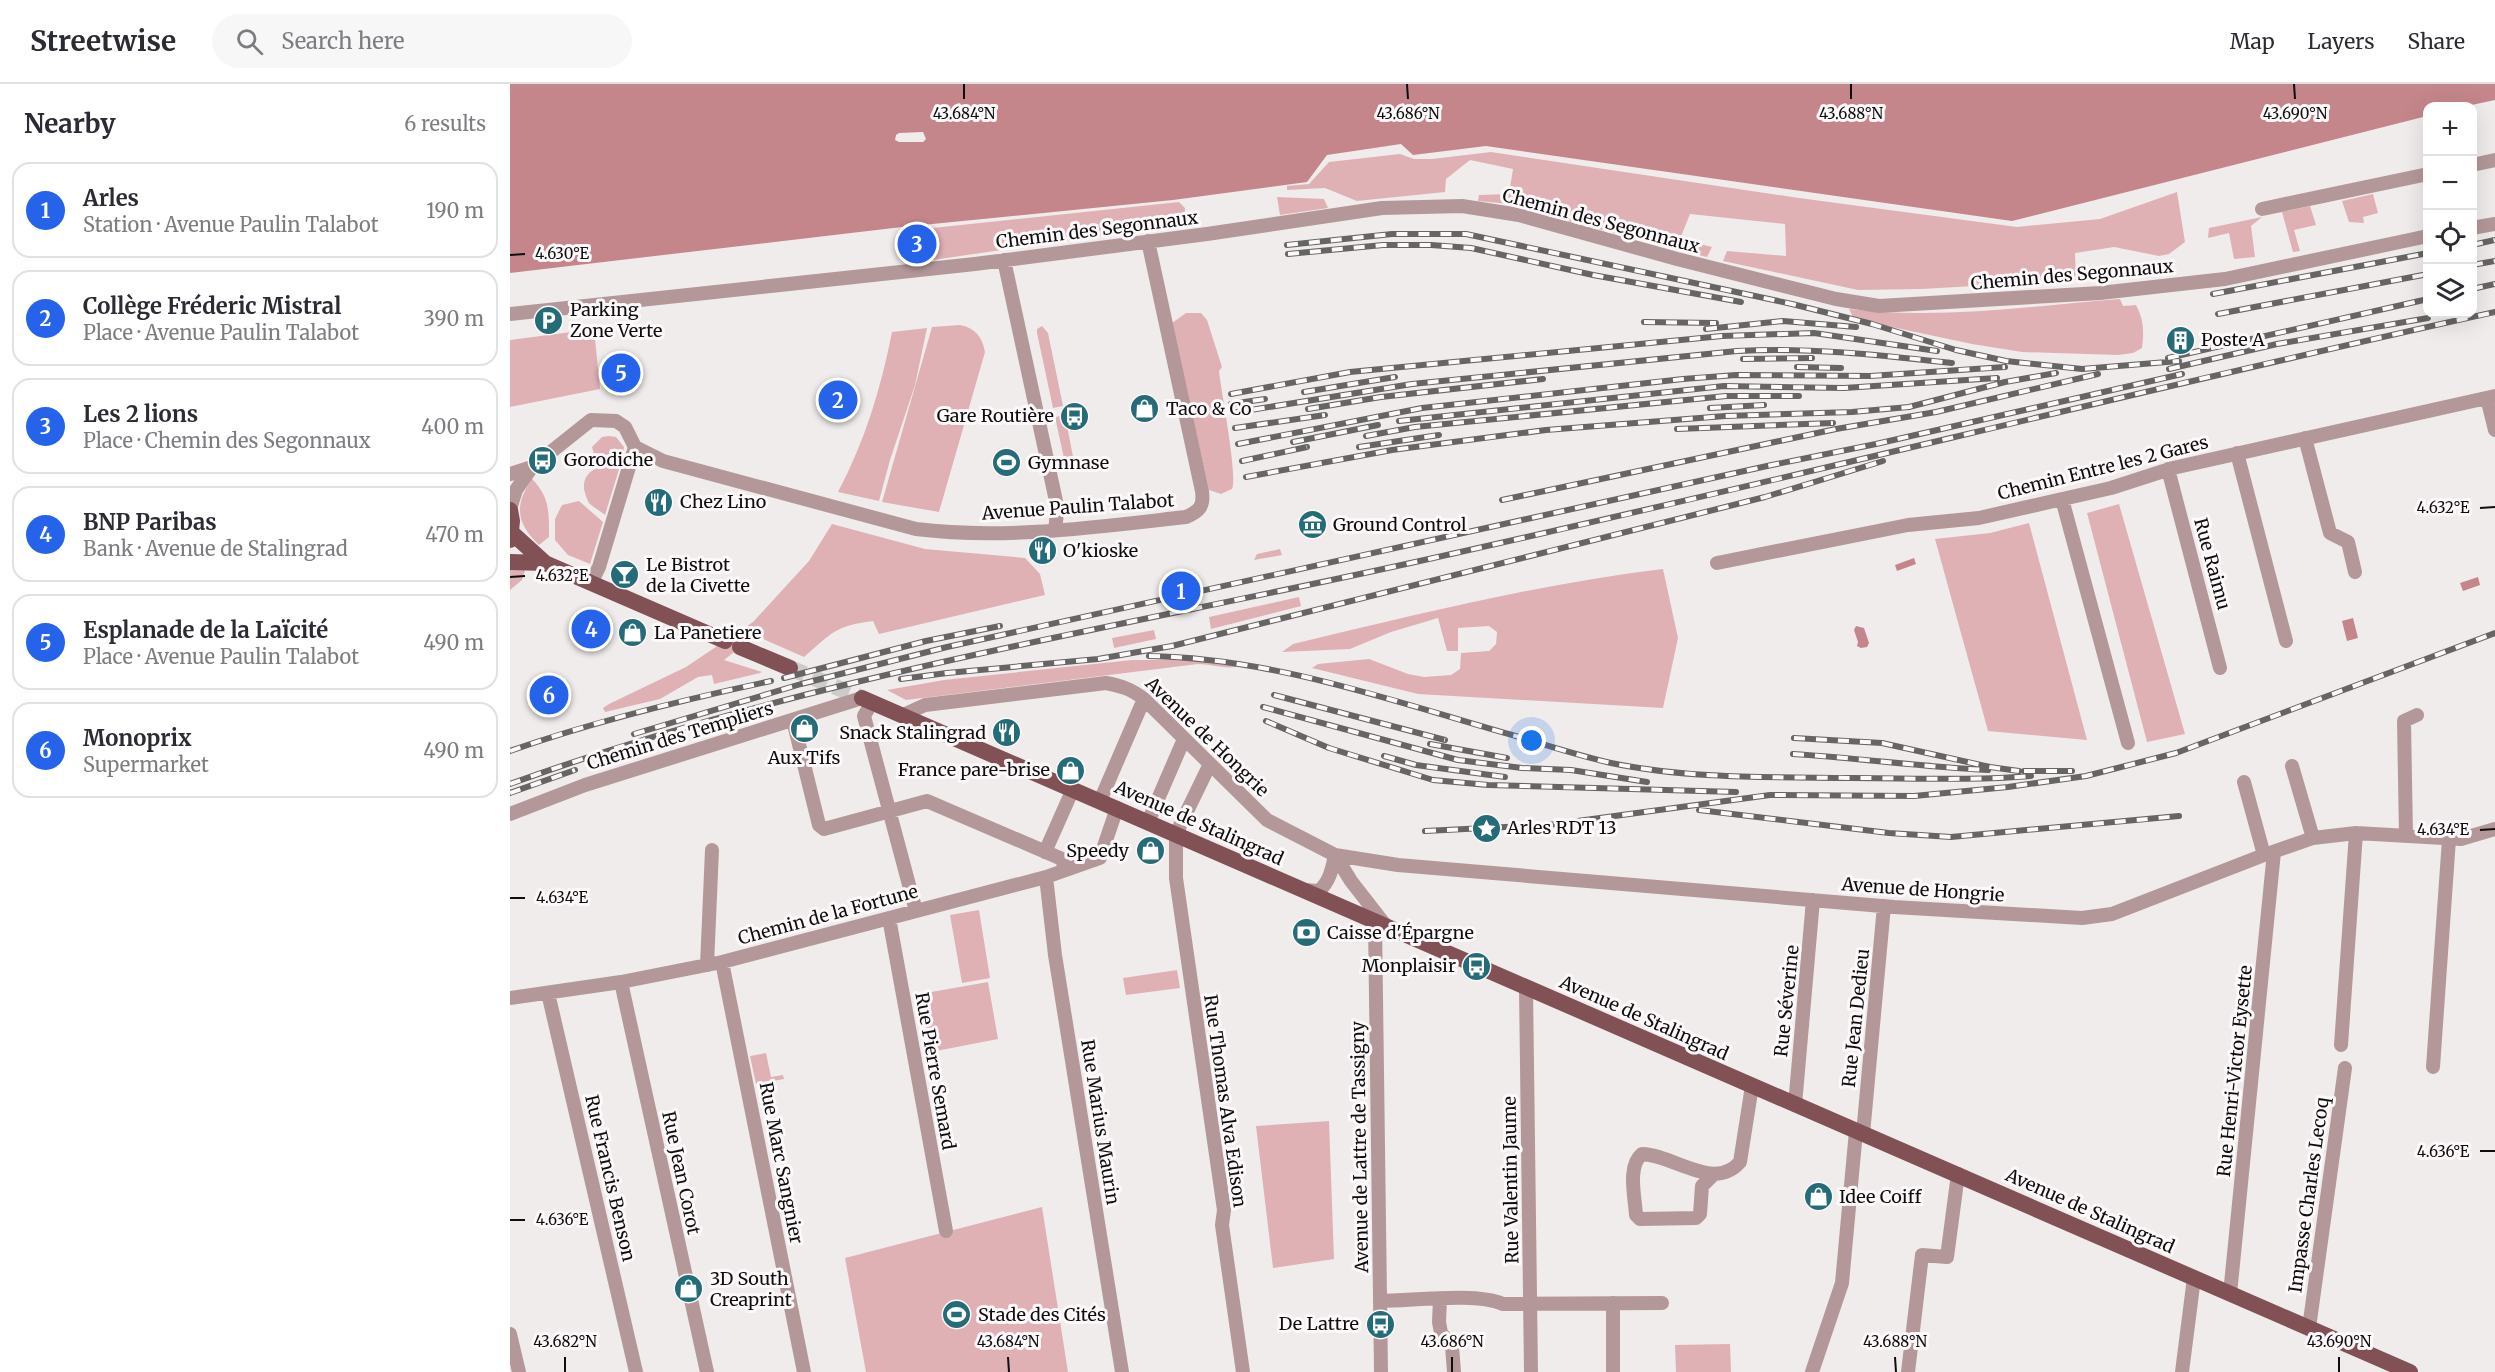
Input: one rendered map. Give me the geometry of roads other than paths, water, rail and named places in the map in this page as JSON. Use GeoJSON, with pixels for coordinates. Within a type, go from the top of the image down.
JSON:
{"type":"FeatureCollection","features":[{"type":"Feature","properties":{"kind":"main road"},"geometry":{"type":"LineString","coordinates":[[510,509],[511,536],[545,563],[790,669]]}},
{"type":"Feature","properties":{"kind":"main road"},"geometry":{"type":"LineString","coordinates":[[510,562],[545,563]]}},
{"type":"Feature","properties":{"kind":"main road","name":"Avenue de Stalingrad"},"geometry":{"type":"LineString","coordinates":[[867,700],[2410,1372]]}},
{"type":"Feature","properties":{"kind":"street"},"geometry":{"type":"LineString","coordinates":[[2477,164],[2495,160]]}},
{"type":"Feature","properties":{"kind":"street"},"geometry":{"type":"LineString","coordinates":[[2262,210],[2423,175]]}},
{"type":"Feature","properties":{"kind":"street","name":"Chemin des Segonnaux"},"geometry":{"type":"LineString","coordinates":[[510,314],[1004,260],[1382,208],[1462,206],[1519,215],[1677,259],[1836,299],[1879,306],[2089,294],[2225,279],[2423,237]]}},
{"type":"Feature","properties":{"kind":"street"},"geometry":{"type":"LineString","coordinates":[[2477,227],[2495,224]]}},
{"type":"Feature","properties":{"kind":"street","name":"Avenue Paulin Talabot"},"geometry":{"type":"LineString","coordinates":[[635,447],[671,463],[916,529],[966,533],[1014,533],[1186,517],[1197,513],[1202,505],[1202,491],[1148,242]]}},
{"type":"Feature","properties":{"kind":"street"},"geometry":{"type":"LineString","coordinates":[[1004,260],[1056,501],[1055,530]]}},
{"type":"Feature","properties":{"kind":"street"},"geometry":{"type":"LineString","coordinates":[[2491,397],[2495,430]]}},
{"type":"Feature","properties":{"kind":"street","name":"Chemin Entre les 2 Gares"},"geometry":{"type":"LineString","coordinates":[[1717,563],[1908,525],[1979,518],[2111,488],[2168,469],[2491,397]]}},
{"type":"Feature","properties":{"kind":"street"},"geometry":{"type":"LineString","coordinates":[[510,509],[516,490],[532,467],[591,420],[616,421],[625,427],[635,447],[599,567],[591,583]]}},
{"type":"Feature","properties":{"kind":"street"},"geometry":{"type":"LineString","coordinates":[[2305,438],[2330,533],[2348,542],[2355,572]]}},
{"type":"Feature","properties":{"kind":"street"},"geometry":{"type":"LineString","coordinates":[[2237,453],[2286,641]]}},
{"type":"Feature","properties":{"kind":"street"},"geometry":{"type":"LineString","coordinates":[[510,474],[532,467]]}},
{"type":"Feature","properties":{"kind":"street","name":"Rue Raimu"},"geometry":{"type":"LineString","coordinates":[[2168,469],[2220,668]]}},
{"type":"Feature","properties":{"kind":"street"},"geometry":{"type":"LineString","coordinates":[[2062,499],[2128,743]]}},
{"type":"Feature","properties":{"kind":"street","name":"Avenue de Hongrie"},"geometry":{"type":"LineString","coordinates":[[903,715],[925,705],[1106,683],[1129,688],[1144,699],[1267,820],[1335,855],[1398,865],[1884,906],[2082,918],[2112,914],[2313,838],[2356,833],[2462,839],[2495,830]]}},
{"type":"Feature","properties":{"kind":"street"},"geometry":{"type":"LineString","coordinates":[[1100,801],[1144,699]]}},
{"type":"Feature","properties":{"kind":"street"},"geometry":{"type":"LineString","coordinates":[[867,700],[864,716],[916,911]]}},
{"type":"Feature","properties":{"kind":"street","name":"Chemin des Templiers"},"geometry":{"type":"LineString","coordinates":[[510,814],[585,785],[793,720],[867,700]]}},
{"type":"Feature","properties":{"kind":"street"},"geometry":{"type":"LineString","coordinates":[[2406,836],[2404,721],[2417,716]]}},
{"type":"Feature","properties":{"kind":"street"},"geometry":{"type":"LineString","coordinates":[[793,720],[819,825],[824,829],[927,801],[1062,859],[1065,870]]}},
{"type":"Feature","properties":{"kind":"street"},"geometry":{"type":"LineString","coordinates":[[1148,822],[1184,739]]}},
{"type":"Feature","properties":{"kind":"street"},"geometry":{"type":"LineString","coordinates":[[1176,834],[1210,764]]}},
{"type":"Feature","properties":{"kind":"street"},"geometry":{"type":"LineString","coordinates":[[2292,766],[2313,838]]}},
{"type":"Feature","properties":{"kind":"street"},"geometry":{"type":"LineString","coordinates":[[2244,782],[2269,853]]}},
{"type":"Feature","properties":{"kind":"street"},"geometry":{"type":"LineString","coordinates":[[1045,852],[1073,789]]}},
{"type":"Feature","properties":{"kind":"street","name":"Chemin de la Fortune"},"geometry":{"type":"LineString","coordinates":[[510,998],[621,982],[722,962],[1046,876],[1100,858],[1116,808]]}},
{"type":"Feature","properties":{"kind":"street"},"geometry":{"type":"LineString","coordinates":[[2341,1045],[2356,833]]}},
{"type":"Feature","properties":{"kind":"street","name":"Rue Thomas Alva Edison"},"geometry":{"type":"LineString","coordinates":[[1176,834],[1176,878],[1224,1210],[1222,1225],[1244,1372]]}},
{"type":"Feature","properties":{"kind":"street"},"geometry":{"type":"LineString","coordinates":[[2433,1067],[2449,839]]}},
{"type":"Feature","properties":{"kind":"street"},"geometry":{"type":"LineString","coordinates":[[707,965],[712,850]]}},
{"type":"Feature","properties":{"kind":"street","name":"Rue Henri-Victor Eysette"},"geometry":{"type":"LineString","coordinates":[[2230,1294],[2269,853]]}},
{"type":"Feature","properties":{"kind":"street"},"geometry":{"type":"LineString","coordinates":[[1301,890],[1319,891],[1325,886],[1332,872],[1335,855]]}},
{"type":"Feature","properties":{"kind":"street"},"geometry":{"type":"LineString","coordinates":[[1335,855],[1381,925]]}},
{"type":"Feature","properties":{"kind":"street","name":"Rue Marius Maurin"},"geometry":{"type":"LineString","coordinates":[[1046,876],[1055,955],[1122,1372]]}},
{"type":"Feature","properties":{"kind":"street","name":"Rue Séverine"},"geometry":{"type":"LineString","coordinates":[[1795,1105],[1813,900]]}},
{"type":"Feature","properties":{"kind":"street","name":"Rue Jean Dedieu"},"geometry":{"type":"LineString","coordinates":[[1812,1372],[1842,1283],[1884,906]]}},
{"type":"Feature","properties":{"kind":"street","name":"Rue Pierre Semard"},"geometry":{"type":"LineString","coordinates":[[889,918],[946,1231]]}},
{"type":"Feature","properties":{"kind":"street","name":"Avenue de Lattre de Tassigny"},"geometry":{"type":"LineString","coordinates":[[1381,925],[1381,1372]]}},
{"type":"Feature","properties":{"kind":"street","name":"Rue Marc Sangnier"},"geometry":{"type":"LineString","coordinates":[[722,962],[804,1372]]}},
{"type":"Feature","properties":{"kind":"street","name":"Rue Jean Corot"},"geometry":{"type":"LineString","coordinates":[[621,982],[707,1372]]}},
{"type":"Feature","properties":{"kind":"street","name":"Rue Valentin Jaume"},"geometry":{"type":"LineString","coordinates":[[1526,988],[1532,1372]]}},
{"type":"Feature","properties":{"kind":"street","name":"Rue Francis Benson"},"geometry":{"type":"LineString","coordinates":[[548,993],[636,1372]]}},
{"type":"Feature","properties":{"kind":"street","name":"Impasse Charles Lecoq"},"geometry":{"type":"LineString","coordinates":[[2309,1328],[2345,1068]]}},
{"type":"Feature","properties":{"kind":"street"},"geometry":{"type":"LineString","coordinates":[[1713,1175],[1661,1156],[1642,1154],[1636,1159],[1633,1171],[1636,1215],[1640,1219],[1696,1218],[1700,1214],[1702,1186],[1713,1175],[1733,1169],[1740,1162],[1752,1086]]}},
{"type":"Feature","properties":{"kind":"street"},"geometry":{"type":"LineString","coordinates":[[1908,1372],[1922,1255],[1947,1257],[1958,1174]]}},
{"type":"Feature","properties":{"kind":"street"},"geometry":{"type":"LineString","coordinates":[[2182,1372],[2194,1278]]}},
{"type":"Feature","properties":{"kind":"street"},"geometry":{"type":"LineString","coordinates":[[1380,1301],[1491,1298],[1503,1304],[1662,1303]]}},
{"type":"Feature","properties":{"kind":"street"},"geometry":{"type":"LineString","coordinates":[[1440,1299],[1441,1333],[1452,1346],[1454,1372]]}},
{"type":"Feature","properties":{"kind":"street"},"geometry":{"type":"LineString","coordinates":[[1613,1303],[1613,1372]]}},
{"type":"Feature","properties":{"kind":"street"},"geometry":{"type":"LineString","coordinates":[[510,1334],[519,1372]]}},
{"type":"Feature","properties":{"kind":"tunnel"},"geometry":{"type":"LineString","coordinates":[[790,668],[862,698]]}},
{"type":"Feature","properties":{"kind":"railway"},"geometry":{"type":"LineString","coordinates":[[1287,245],[1392,234],[1466,234],[1792,304],[1872,324],[1956,350],[2006,361],[2082,369],[2179,361]]}},
{"type":"Feature","properties":{"kind":"railway"},"geometry":{"type":"LineString","coordinates":[[2477,244],[2495,240]]}},
{"type":"Feature","properties":{"kind":"railway"},"geometry":{"type":"LineString","coordinates":[[1288,254],[1383,245],[1471,248],[1593,275],[1741,302]]}},
{"type":"Feature","properties":{"kind":"railway"},"geometry":{"type":"LineString","coordinates":[[2213,294],[2423,254]]}},
{"type":"Feature","properties":{"kind":"railway"},"geometry":{"type":"LineString","coordinates":[[2477,264],[2495,261]]}},
{"type":"Feature","properties":{"kind":"railway"},"geometry":{"type":"LineString","coordinates":[[2218,314],[2423,275]]}},
{"type":"Feature","properties":{"kind":"railway"},"geometry":{"type":"LineString","coordinates":[[2477,288],[2495,284]]}},
{"type":"Feature","properties":{"kind":"railway"},"geometry":{"type":"LineString","coordinates":[[2168,358],[2423,300]]}},
{"type":"Feature","properties":{"kind":"railway"},"geometry":{"type":"LineString","coordinates":[[510,784],[619,747],[730,715],[954,659],[1406,564],[2495,312]]}},
{"type":"Feature","properties":{"kind":"railway"},"geometry":{"type":"LineString","coordinates":[[2169,369],[2277,344],[2428,318]]}},
{"type":"Feature","properties":{"kind":"railway"},"geometry":{"type":"LineString","coordinates":[[1706,329],[1783,321],[1856,327]]}},
{"type":"Feature","properties":{"kind":"railway"},"geometry":{"type":"LineString","coordinates":[[1644,322],[1716,323]]}},
{"type":"Feature","properties":{"kind":"railway"},"geometry":{"type":"LineString","coordinates":[[1231,394],[1350,372],[1722,336],[1814,333],[1937,351]]}},
{"type":"Feature","properties":{"kind":"railway"},"geometry":{"type":"LineString","coordinates":[[1232,413],[1412,384],[1737,351],[1818,351],[1952,363]]}},
{"type":"Feature","properties":{"kind":"railway"},"geometry":{"type":"LineString","coordinates":[[1743,359],[1812,358]]}},
{"type":"Feature","properties":{"kind":"railway"},"geometry":{"type":"LineString","coordinates":[[1797,367],[1841,368]]}},
{"type":"Feature","properties":{"kind":"railway"},"geometry":{"type":"LineString","coordinates":[[1238,444],[1422,408],[1683,379],[1736,375],[1870,376],[2005,367]]}},
{"type":"Feature","properties":{"kind":"railway"},"geometry":{"type":"LineString","coordinates":[[1246,477],[1392,450],[1546,430],[1725,416],[1852,412],[1909,407],[2005,382],[2056,373]]}},
{"type":"Feature","properties":{"kind":"railway"},"geometry":{"type":"LineString","coordinates":[[1502,500],[1836,429],[1936,412],[2098,374]]}},
{"type":"Feature","properties":{"kind":"railway"},"geometry":{"type":"LineString","coordinates":[[634,734],[801,684],[947,647],[1876,444],[2182,374]]}},
{"type":"Feature","properties":{"kind":"railway"},"geometry":{"type":"LineString","coordinates":[[1304,392],[1395,377]]}},
{"type":"Feature","properties":{"kind":"railway"},"geometry":{"type":"LineString","coordinates":[[1399,421],[1724,386],[1844,388],[1997,378]]}},
{"type":"Feature","properties":{"kind":"railway"},"geometry":{"type":"LineString","coordinates":[[1308,409],[1381,397],[1543,379]]}},
{"type":"Feature","properties":{"kind":"railway"},"geometry":{"type":"LineString","coordinates":[[1366,436],[1415,427],[1726,396],[1799,396]]}},
{"type":"Feature","properties":{"kind":"railway"},"geometry":{"type":"LineString","coordinates":[[1231,404],[1265,399]]}},
{"type":"Feature","properties":{"kind":"railway"},"geometry":{"type":"LineString","coordinates":[[1710,408],[1764,405]]}},
{"type":"Feature","properties":{"kind":"railway"},"geometry":{"type":"LineString","coordinates":[[1235,428],[1325,415]]}},
{"type":"Feature","properties":{"kind":"railway"},"geometry":{"type":"LineString","coordinates":[[1677,429],[1833,423]]}},
{"type":"Feature","properties":{"kind":"railway"},"geometry":{"type":"LineString","coordinates":[[1293,442],[1378,425]]}},
{"type":"Feature","properties":{"kind":"railway"},"geometry":{"type":"LineString","coordinates":[[1359,447],[1439,435]]}},
{"type":"Feature","properties":{"kind":"railway"},"geometry":{"type":"LineString","coordinates":[[1242,461],[1307,447]]}},
{"type":"Feature","properties":{"kind":"railway"},"geometry":{"type":"LineString","coordinates":[[901,679],[1098,659],[1172,646],[1765,497],[1883,461]]}},
{"type":"Feature","properties":{"kind":"railway"},"geometry":{"type":"LineString","coordinates":[[784,678],[926,641],[1000,626]]}},
{"type":"Feature","properties":{"kind":"railway"},"geometry":{"type":"LineString","coordinates":[[1425,831],[1548,825],[1770,795],[1914,796],[2008,787],[2086,776],[2176,753],[2495,633]]}},
{"type":"Feature","properties":{"kind":"railway"},"geometry":{"type":"LineString","coordinates":[[1149,656],[1243,665],[1336,684],[1588,757],[1640,768],[1700,775],[1760,777],[1963,779],[2031,776]]}},
{"type":"Feature","properties":{"kind":"railway"},"geometry":{"type":"LineString","coordinates":[[510,751],[639,712],[771,681]]}},
{"type":"Feature","properties":{"kind":"railway"},"geometry":{"type":"LineString","coordinates":[[1274,695],[1445,740]]}},
{"type":"Feature","properties":{"kind":"railway"},"geometry":{"type":"LineString","coordinates":[[1263,707],[1458,760],[1522,768],[1571,770],[1647,782]]}},
{"type":"Feature","properties":{"kind":"railway"},"geometry":{"type":"LineString","coordinates":[[1266,721],[1329,748],[1433,780],[1488,785],[1736,792]]}},
{"type":"Feature","properties":{"kind":"railway"},"geometry":{"type":"LineString","coordinates":[[1794,738],[1882,743],[1990,767],[2019,771]]}},
{"type":"Feature","properties":{"kind":"railway"},"geometry":{"type":"LineString","coordinates":[[1430,744],[1507,758]]}},
{"type":"Feature","properties":{"kind":"railway"},"geometry":{"type":"LineString","coordinates":[[1793,754],[1988,770]]}},
{"type":"Feature","properties":{"kind":"railway"},"geometry":{"type":"LineString","coordinates":[[1384,756],[1416,765],[1505,777]]}},
{"type":"Feature","properties":{"kind":"railway"},"geometry":{"type":"LineString","coordinates":[[510,793],[575,770]]}},
{"type":"Feature","properties":{"kind":"railway"},"geometry":{"type":"LineString","coordinates":[[2024,771],[2072,771]]}},
{"type":"Feature","properties":{"kind":"railway"},"geometry":{"type":"LineString","coordinates":[[1699,810],[1889,833],[1951,837],[2179,816]]}},
{"type":"Feature","properties":{"kind":"place","name":"Les 2 lions"},"geometry":{"type":"Point","coordinates":[917,244]}},
{"type":"Feature","properties":{"kind":"place","name":"Parking Zone Verte"},"geometry":{"type":"Point","coordinates":[549,320]}},
{"type":"Feature","properties":{"kind":"place","name":"Poste A"},"geometry":{"type":"Point","coordinates":[2180,340]}},
{"type":"Feature","properties":{"kind":"place","name":"Esplanade de la Laïcité"},"geometry":{"type":"Point","coordinates":[621,373]}},
{"type":"Feature","properties":{"kind":"place","name":"Collège Fréderic Mistral"},"geometry":{"type":"Point","coordinates":[838,400]}},
{"type":"Feature","properties":{"kind":"place","name":"Taco & Co"},"geometry":{"type":"Point","coordinates":[1145,409]}},
{"type":"Feature","properties":{"kind":"place","name":"Gare Routière"},"geometry":{"type":"Point","coordinates":[1075,416]}},
{"type":"Feature","properties":{"kind":"place","name":"Gorodiche"},"geometry":{"type":"Point","coordinates":[543,460]}},
{"type":"Feature","properties":{"kind":"place","name":"Gymnase"},"geometry":{"type":"Point","coordinates":[1007,463]}},
{"type":"Feature","properties":{"kind":"place","name":"Chez Lino"},"geometry":{"type":"Point","coordinates":[659,502]}},
{"type":"Feature","properties":{"kind":"place","name":"Ground Control"},"geometry":{"type":"Point","coordinates":[1312,525]}},
{"type":"Feature","properties":{"kind":"place","name":"O'kioske"},"geometry":{"type":"Point","coordinates":[1042,551]}},
{"type":"Feature","properties":{"kind":"place","name":"Le Bistrot de la Civette"},"geometry":{"type":"Point","coordinates":[625,575]}},
{"type":"Feature","properties":{"kind":"place","name":"Arles"},"geometry":{"type":"Point","coordinates":[1181,591]}},
{"type":"Feature","properties":{"kind":"place","name":"BNP Paribas"},"geometry":{"type":"Point","coordinates":[591,629]}},
{"type":"Feature","properties":{"kind":"place","name":"La Panetiere"},"geometry":{"type":"Point","coordinates":[633,633]}},
{"type":"Feature","properties":{"kind":"place","name":"Monoprix"},"geometry":{"type":"Point","coordinates":[549,695]}},
{"type":"Feature","properties":{"kind":"place","name":"Aux Tifs"},"geometry":{"type":"Point","coordinates":[804,729]}},
{"type":"Feature","properties":{"kind":"place","name":"Snack Stalingrad"},"geometry":{"type":"Point","coordinates":[1007,733]}},
{"type":"Feature","properties":{"kind":"place","name":"France pare-brise"},"geometry":{"type":"Point","coordinates":[1071,770]}},
{"type":"Feature","properties":{"kind":"place","name":"Arles RDT 13"},"geometry":{"type":"Point","coordinates":[1486,828]}},
{"type":"Feature","properties":{"kind":"place","name":"Speedy"},"geometry":{"type":"Point","coordinates":[1150,851]}},
{"type":"Feature","properties":{"kind":"place","name":"Caisse d'Épargne"},"geometry":{"type":"Point","coordinates":[1306,933]}},
{"type":"Feature","properties":{"kind":"place","name":"Monplaisir"},"geometry":{"type":"Point","coordinates":[1477,966]}},
{"type":"Feature","properties":{"kind":"place","name":"Idee Coiff"},"geometry":{"type":"Point","coordinates":[1818,1197]}},
{"type":"Feature","properties":{"kind":"place","name":"3D South Creaprint"},"geometry":{"type":"Point","coordinates":[689,1289]}},
{"type":"Feature","properties":{"kind":"place","name":"Stade des Cités"},"geometry":{"type":"Point","coordinates":[957,1315]}},
{"type":"Feature","properties":{"kind":"place","name":"De Lattre"},"geometry":{"type":"Point","coordinates":[1380,1324]}}]}
